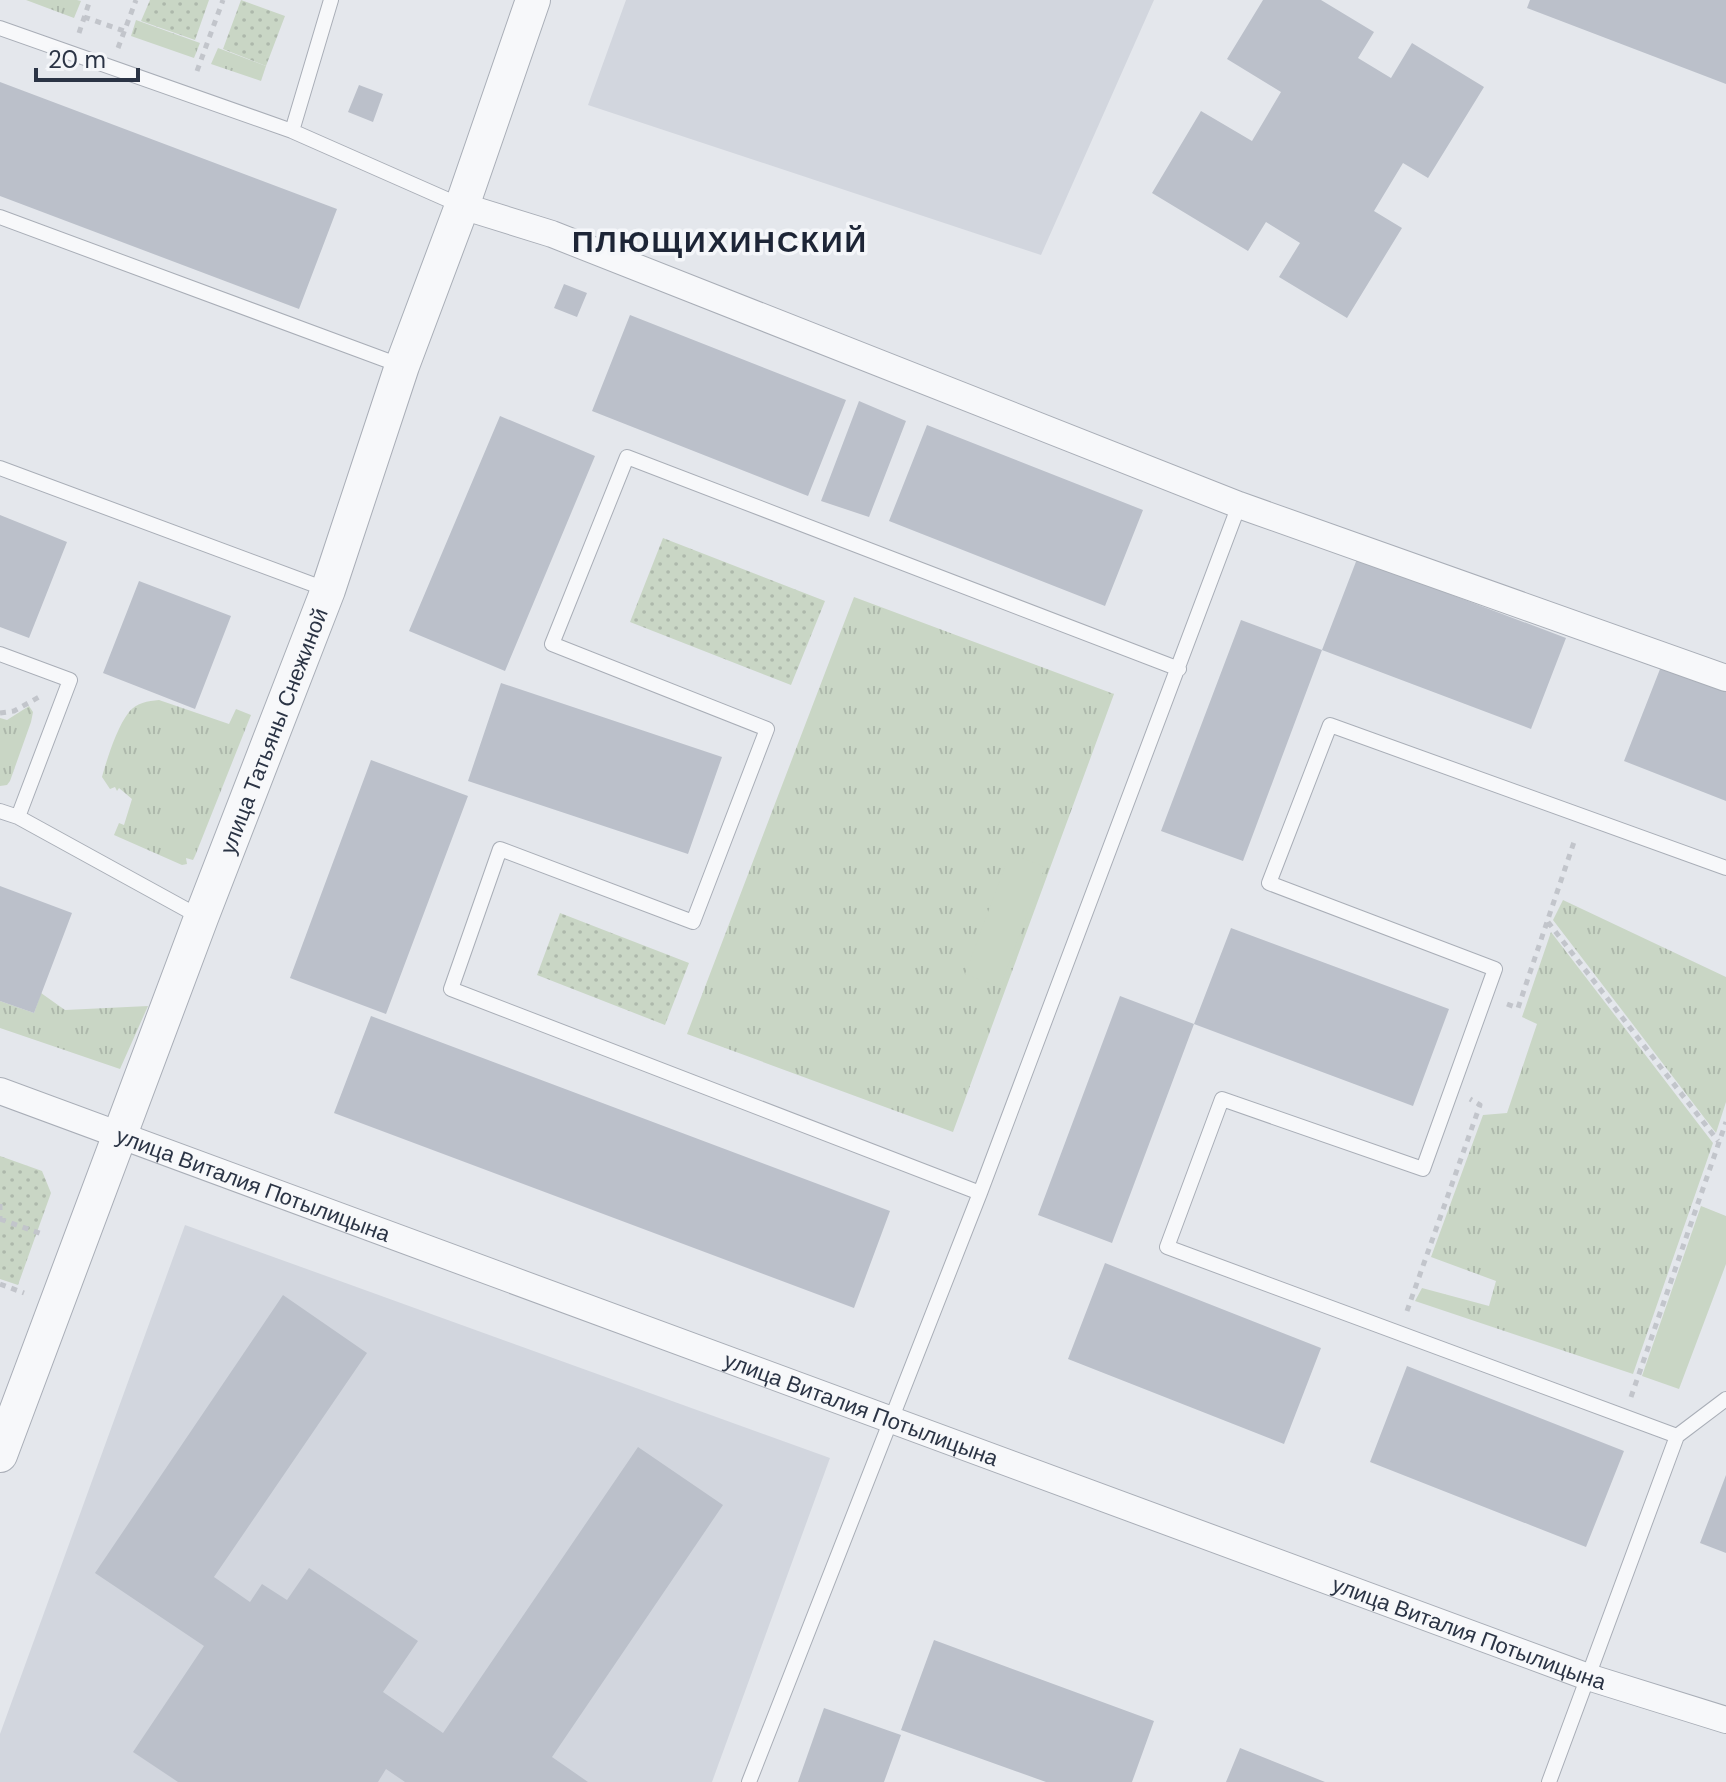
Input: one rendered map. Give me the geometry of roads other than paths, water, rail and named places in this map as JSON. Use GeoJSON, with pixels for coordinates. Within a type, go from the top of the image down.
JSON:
{"type":"FeatureCollection","features":[{"type":"Feature","properties":{"kind":"street","name":"улица Татьяны Снежиной"},"geometry":{"type":"LineString","coordinates":[[0,1455],[201,918],[328,590],[402,366],[462,206],[533,0]]}},
{"type":"Feature","properties":{"kind":"street"},"geometry":{"type":"LineString","coordinates":[[462,206],[552,234],[1239,505],[1726,678]]}},
{"type":"Feature","properties":{"kind":"street","name":"улица Виталия Потылицына"},"geometry":{"type":"LineString","coordinates":[[0,1091],[1588,1677],[1726,1720]]}},
{"type":"Feature","properties":{"kind":"lane"},"geometry":{"type":"LineString","coordinates":[[292,131],[331,0]]}},
{"type":"Feature","properties":{"kind":"lane"},"geometry":{"type":"LineString","coordinates":[[0,28],[292,131],[462,206]]}},
{"type":"Feature","properties":{"kind":"lane"},"geometry":{"type":"LineString","coordinates":[[0,217],[402,366]]}},
{"type":"Feature","properties":{"kind":"lane"},"geometry":{"type":"LineString","coordinates":[[980,1193],[451,989],[500,849],[693,922],[767,729],[552,644],[627,457],[1179,669]]}},
{"type":"Feature","properties":{"kind":"lane"},"geometry":{"type":"LineString","coordinates":[[0,468],[328,590]]}},
{"type":"Feature","properties":{"kind":"lane"},"geometry":{"type":"LineString","coordinates":[[749,1782],[980,1193],[1239,505]]}},
{"type":"Feature","properties":{"kind":"lane"},"geometry":{"type":"LineString","coordinates":[[0,654],[70,680],[18,817]]}},
{"type":"Feature","properties":{"kind":"lane"},"geometry":{"type":"LineString","coordinates":[[1677,1436],[1167,1247],[1222,1099],[1423,1169],[1495,969],[1269,883],[1330,725],[1726,868]]}},
{"type":"Feature","properties":{"kind":"lane"},"geometry":{"type":"LineString","coordinates":[[0,811],[18,817],[201,918]]}},
{"type":"Feature","properties":{"kind":"lane"},"geometry":{"type":"LineString","coordinates":[[1549,1782],[1677,1436],[1726,1399]]}},
{"type":"Feature","properties":{"kind":"district","name":"ПЛЮЩИХИНСКИЙ"},"geometry":{"type":"Point","coordinates":[720,241]}}]}
